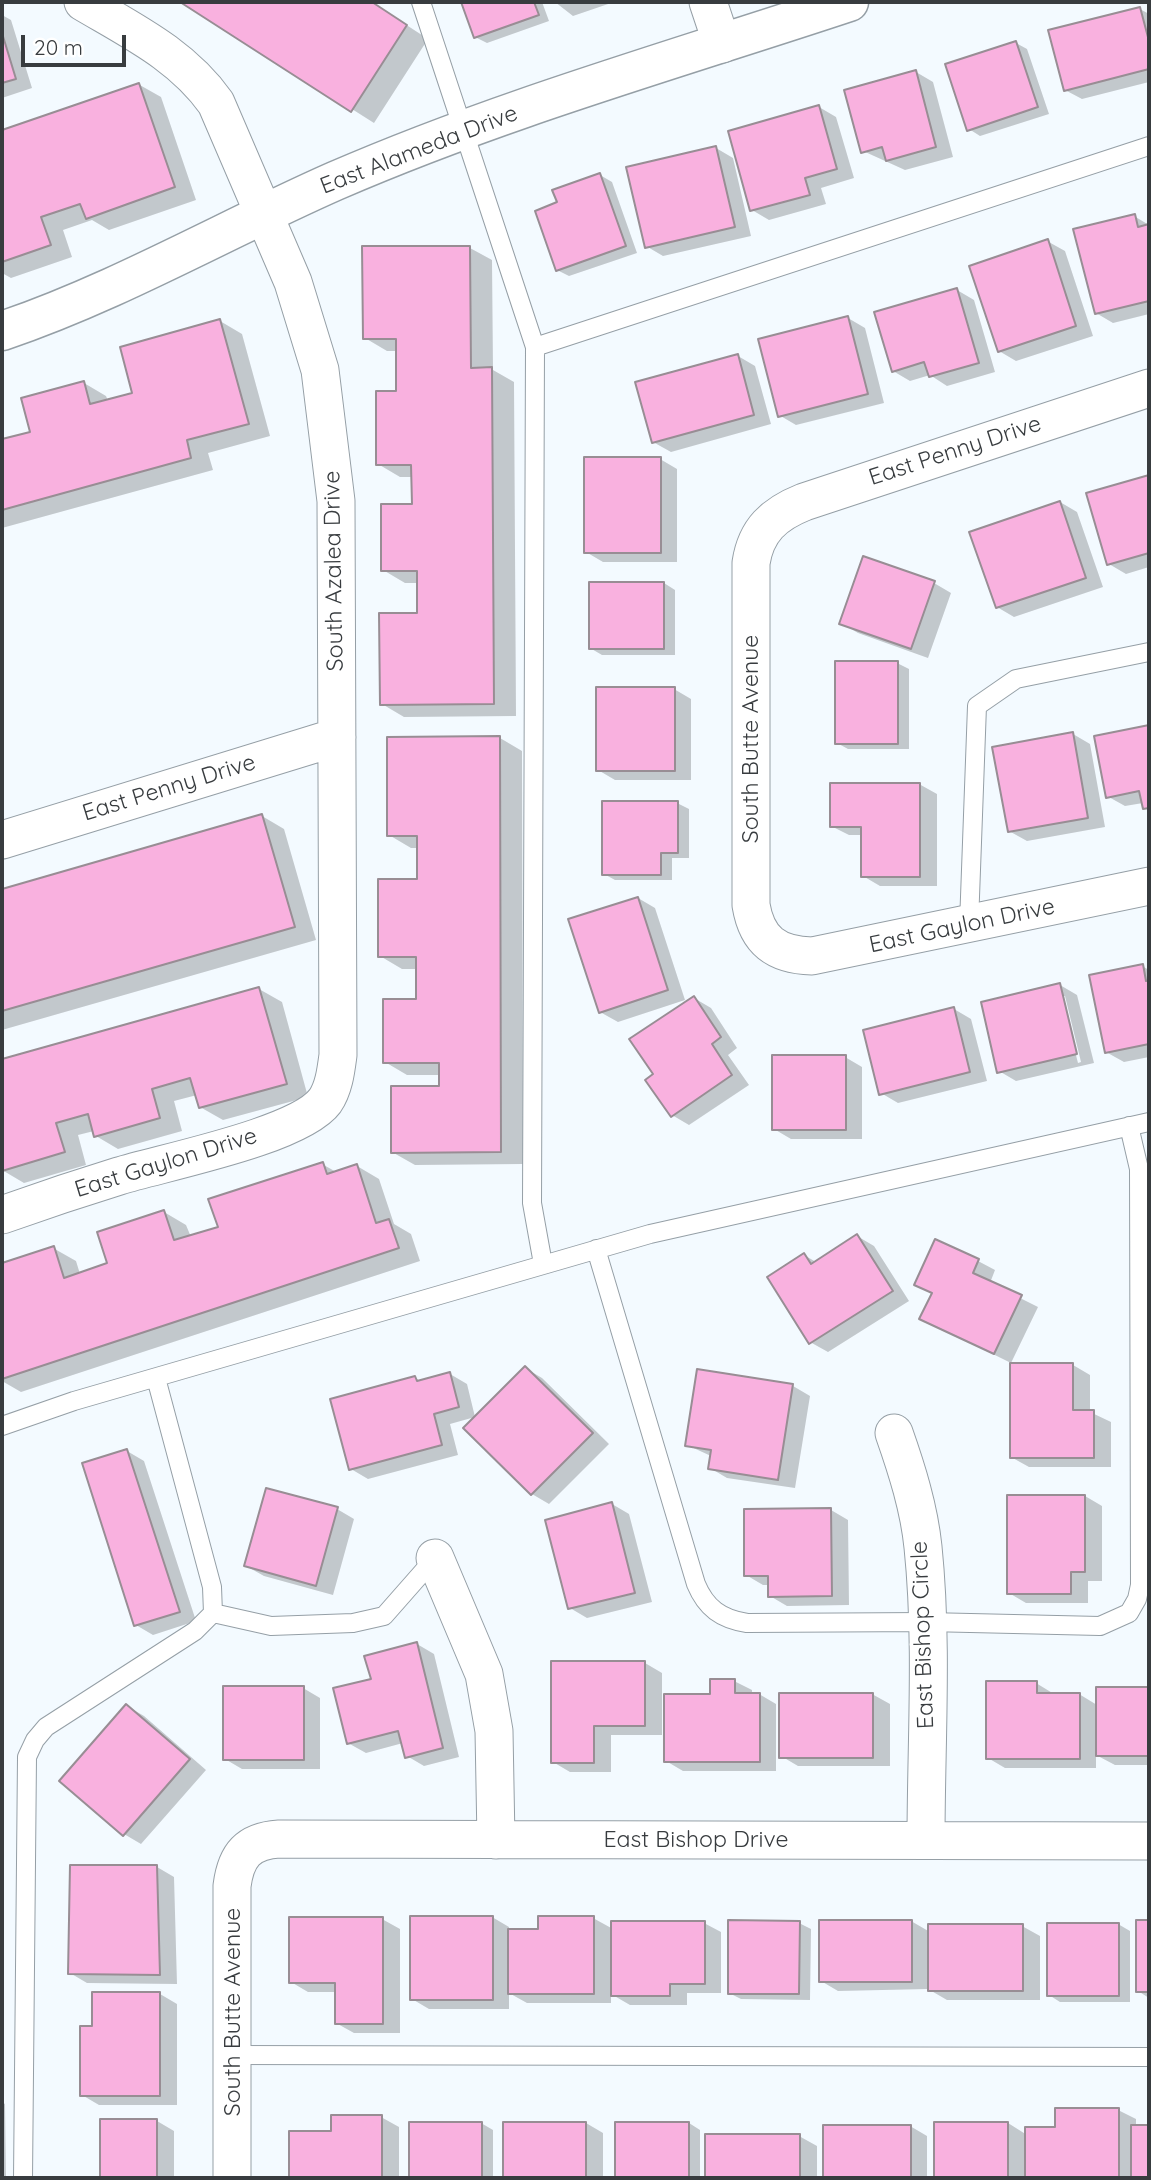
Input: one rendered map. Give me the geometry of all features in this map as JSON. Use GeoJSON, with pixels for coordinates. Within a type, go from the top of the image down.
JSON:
{"type":"FeatureCollection","features":[{"type":"Feature","properties":{"kind":"street","name":"South Azalea Drive"},"geometry":{"type":"LineString","coordinates":[[83,2],[155,44],[201,82],[216,103],[293,282],[320,370],[336,501],[338,1055],[335,1077],[324,1101]]}},
{"type":"Feature","properties":{"kind":"street"},"geometry":{"type":"LineString","coordinates":[[708,2],[722,44]]}},
{"type":"Feature","properties":{"kind":"street","name":"East Alameda Drive"},"geometry":{"type":"LineString","coordinates":[[2,331],[66,307],[264,214],[464,130],[849,2]]}},
{"type":"Feature","properties":{"kind":"street","name":"East Penny Drive"},"geometry":{"type":"LineString","coordinates":[[766,524],[804,502],[1149,388]]}},
{"type":"Feature","properties":{"kind":"street","name":"South Butte Avenue"},"geometry":{"type":"LineString","coordinates":[[766,524],[757,537],[751,563],[751,905],[754,922],[762,938],[775,949]]}},
{"type":"Feature","properties":{"kind":"street","name":"East Penny Drive"},"geometry":{"type":"LineString","coordinates":[[2,840],[337,737]]}},
{"type":"Feature","properties":{"kind":"street","name":"East Gaylon Drive"},"geometry":{"type":"LineString","coordinates":[[775,949],[793,955],[829,954],[1149,886]]}},
{"type":"Feature","properties":{"kind":"street","name":"East Gaylon Drive"},"geometry":{"type":"LineString","coordinates":[[2,1215],[119,1176],[276,1130],[303,1118],[324,1101]]}},
{"type":"Feature","properties":{"kind":"street","name":"East Bishop Circle"},"geometry":{"type":"LineString","coordinates":[[894,1433],[916,1506],[923,1546],[927,1622],[926,1840]]}},
{"type":"Feature","properties":{"kind":"street"},"geometry":{"type":"LineString","coordinates":[[435,1558],[475,1646],[484,1674],[494,1731],[496,1840]]}},
{"type":"Feature","properties":{"kind":"street","name":"East Bishop Drive"},"geometry":{"type":"LineString","coordinates":[[244,1849],[266,1840],[279,1839],[1149,1841]]}},
{"type":"Feature","properties":{"kind":"street","name":"South Butte Avenue"},"geometry":{"type":"LineString","coordinates":[[232,2178],[232,1886],[237,1860],[244,1849]]}},
{"type":"Feature","properties":{"kind":"lane"},"geometry":{"type":"LineString","coordinates":[[421,2],[535,346],[532,1203],[543,1264]]}},
{"type":"Feature","properties":{"kind":"lane"},"geometry":{"type":"LineString","coordinates":[[535,346],[1149,146]]}},
{"type":"Feature","properties":{"kind":"lane"},"geometry":{"type":"LineString","coordinates":[[969,924],[977,706],[1016,679],[1149,652]]}},
{"type":"Feature","properties":{"kind":"lane"},"geometry":{"type":"LineString","coordinates":[[2,1426],[596,1249],[732,1214],[1149,1122]]}},
{"type":"Feature","properties":{"kind":"lane"},"geometry":{"type":"LineString","coordinates":[[596,1249],[702,1600],[714,1612],[731,1621],[747,1623],[927,1622],[1100,1626],[1129,1613],[1137,1599],[1140,1585],[1139,1169],[1129,1126]]}},
{"type":"Feature","properties":{"kind":"lane"},"geometry":{"type":"LineString","coordinates":[[23,2178],[27,1757],[35,1740],[46,1727],[195,1631],[213,1613],[212,1587],[156,1378]]}},
{"type":"Feature","properties":{"kind":"lane"},"geometry":{"type":"LineString","coordinates":[[213,1613],[271,1626],[353,1623],[384,1616],[435,1558]]}},
{"type":"Feature","properties":{"kind":"lane"},"geometry":{"type":"LineString","coordinates":[[234,2055],[1149,2057]]}},
{"type":"Feature","properties":{"kind":"building"},"geometry":{"type":"Polygon","coordinates":[[[180,2],[372,2],[407,25],[351,112],[180,2]]]}},
{"type":"Feature","properties":{"kind":"building"},"geometry":{"type":"Polygon","coordinates":[[[461,2],[534,2],[539,15],[474,38],[461,2]]]}},
{"type":"Feature","properties":{"kind":"building"},"geometry":{"type":"Polygon","coordinates":[[[1140,7],[1149,41],[1149,69],[1064,91],[1048,30],[1140,7]]]}},
{"type":"Feature","properties":{"kind":"building"},"geometry":{"type":"Polygon","coordinates":[[[2,33],[16,79],[2,83],[2,33]]]}},
{"type":"Feature","properties":{"kind":"building"},"geometry":{"type":"Polygon","coordinates":[[[1016,41],[1038,107],[967,131],[945,64],[1016,41]]]}},
{"type":"Feature","properties":{"kind":"building"},"geometry":{"type":"Polygon","coordinates":[[[916,70],[936,147],[886,161],[882,147],[861,153],[844,90],[916,70]]]}},
{"type":"Feature","properties":{"kind":"building"},"geometry":{"type":"Polygon","coordinates":[[[139,83],[175,187],[86,219],[80,204],[41,217],[51,245],[2,262],[2,130],[139,83]]]}},
{"type":"Feature","properties":{"kind":"building"},"geometry":{"type":"Polygon","coordinates":[[[819,105],[837,169],[805,178],[810,195],[750,211],[728,131],[819,105]]]}},
{"type":"Feature","properties":{"kind":"building"},"geometry":{"type":"Polygon","coordinates":[[[716,146],[735,227],[645,248],[626,167],[716,146]]]}},
{"type":"Feature","properties":{"kind":"building"},"geometry":{"type":"Polygon","coordinates":[[[600,173],[626,246],[556,271],[535,211],[557,202],[552,190],[600,173]]]}},
{"type":"Feature","properties":{"kind":"building"},"geometry":{"type":"Polygon","coordinates":[[[1135,214],[1138,227],[1149,224],[1149,301],[1095,314],[1073,229],[1135,214]]]}},
{"type":"Feature","properties":{"kind":"building"},"geometry":{"type":"Polygon","coordinates":[[[1048,239],[1076,326],[998,352],[969,266],[1048,239]]]}},
{"type":"Feature","properties":{"kind":"building"},"geometry":{"type":"Polygon","coordinates":[[[362,246],[470,246],[471,368],[492,367],[494,704],[380,705],[379,613],[417,613],[417,571],[381,571],[381,504],[412,504],[411,465],[376,465],[376,391],[396,391],[396,339],[363,339],[362,246]]]}},
{"type":"Feature","properties":{"kind":"building"},"geometry":{"type":"Polygon","coordinates":[[[957,288],[979,363],[929,377],[924,362],[892,372],[874,312],[957,288]]]}},
{"type":"Feature","properties":{"kind":"building"},"geometry":{"type":"Polygon","coordinates":[[[848,316],[868,394],[778,417],[758,339],[848,316]]]}},
{"type":"Feature","properties":{"kind":"building"},"geometry":{"type":"Polygon","coordinates":[[[220,319],[249,424],[187,440],[191,458],[2,510],[2,439],[30,432],[21,398],[84,381],[90,404],[132,393],[120,347],[220,319]]]}},
{"type":"Feature","properties":{"kind":"building"},"geometry":{"type":"Polygon","coordinates":[[[738,354],[754,415],[652,443],[635,382],[738,354]]]}},
{"type":"Feature","properties":{"kind":"building"},"geometry":{"type":"Polygon","coordinates":[[[584,457],[661,457],[661,553],[584,553],[584,457]]]}},
{"type":"Feature","properties":{"kind":"building"},"geometry":{"type":"Polygon","coordinates":[[[1149,475],[1149,553],[1107,565],[1086,493],[1149,475]]]}},
{"type":"Feature","properties":{"kind":"building"},"geometry":{"type":"Polygon","coordinates":[[[1060,501],[1086,578],[996,608],[969,532],[1060,501]]]}},
{"type":"Feature","properties":{"kind":"building"},"geometry":{"type":"Polygon","coordinates":[[[863,556],[935,581],[911,649],[839,624],[863,556]]]}},
{"type":"Feature","properties":{"kind":"building"},"geometry":{"type":"Polygon","coordinates":[[[589,582],[664,582],[664,649],[589,649],[589,582]]]}},
{"type":"Feature","properties":{"kind":"building"},"geometry":{"type":"Polygon","coordinates":[[[835,661],[898,661],[898,744],[835,744],[835,661]]]}},
{"type":"Feature","properties":{"kind":"building"},"geometry":{"type":"Polygon","coordinates":[[[596,687],[675,687],[675,771],[596,771],[596,687]]]}},
{"type":"Feature","properties":{"kind":"building"},"geometry":{"type":"Polygon","coordinates":[[[1149,725],[1149,808],[1143,809],[1139,791],[1106,798],[1094,736],[1149,725]]]}},
{"type":"Feature","properties":{"kind":"building"},"geometry":{"type":"Polygon","coordinates":[[[1073,732],[1088,818],[1008,832],[992,747],[1073,732]]]}},
{"type":"Feature","properties":{"kind":"building"},"geometry":{"type":"Polygon","coordinates":[[[500,736],[501,1152],[391,1153],[391,1086],[439,1086],[439,1063],[383,1063],[383,999],[416,999],[416,957],[378,957],[378,879],[417,879],[417,836],[387,836],[387,737],[500,736]]]}},
{"type":"Feature","properties":{"kind":"building"},"geometry":{"type":"Polygon","coordinates":[[[830,783],[920,783],[920,877],[861,877],[861,827],[830,827],[830,783]]]}},
{"type":"Feature","properties":{"kind":"building"},"geometry":{"type":"Polygon","coordinates":[[[602,801],[678,801],[678,853],[661,853],[661,875],[602,875],[602,801]]]}},
{"type":"Feature","properties":{"kind":"building"},"geometry":{"type":"Polygon","coordinates":[[[262,814],[295,927],[2,1011],[2,889],[262,814]]]}},
{"type":"Feature","properties":{"kind":"building"},"geometry":{"type":"Polygon","coordinates":[[[638,897],[668,990],[599,1013],[568,919],[638,897]]]}},
{"type":"Feature","properties":{"kind":"building"},"geometry":{"type":"Polygon","coordinates":[[[1143,964],[1146,981],[1149,980],[1149,1044],[1105,1053],[1089,975],[1143,964]]]}},
{"type":"Feature","properties":{"kind":"building"},"geometry":{"type":"Polygon","coordinates":[[[1060,983],[1077,1054],[997,1073],[981,1002],[1060,983]]]}},
{"type":"Feature","properties":{"kind":"building"},"geometry":{"type":"Polygon","coordinates":[[[259,987],[287,1084],[199,1108],[190,1078],[152,1089],[160,1118],[94,1137],[88,1114],[56,1123],[65,1152],[2,1171],[2,1059],[259,987]]]}},
{"type":"Feature","properties":{"kind":"building"},"geometry":{"type":"Polygon","coordinates":[[[694,996],[721,1037],[712,1044],[732,1075],[671,1117],[645,1080],[653,1074],[629,1039],[694,996]]]}},
{"type":"Feature","properties":{"kind":"building"},"geometry":{"type":"Polygon","coordinates":[[[954,1007],[970,1072],[879,1095],[863,1030],[954,1007]]]}},
{"type":"Feature","properties":{"kind":"building"},"geometry":{"type":"Polygon","coordinates":[[[772,1055],[846,1055],[846,1130],[772,1130],[772,1055]]]}},
{"type":"Feature","properties":{"kind":"building"},"geometry":{"type":"Polygon","coordinates":[[[323,1162],[327,1174],[357,1164],[376,1223],[389,1219],[399,1248],[2,1379],[2,1263],[54,1246],[64,1278],[107,1263],[97,1232],[164,1210],[174,1240],[218,1227],[208,1199],[323,1162]]]}},
{"type":"Feature","properties":{"kind":"building"},"geometry":{"type":"Polygon","coordinates":[[[857,1234],[893,1291],[809,1344],[767,1277],[804,1253],[811,1264],[857,1234]]]}},
{"type":"Feature","properties":{"kind":"building"},"geometry":{"type":"Polygon","coordinates":[[[935,1239],[979,1259],[973,1273],[1022,1295],[994,1354],[919,1319],[932,1293],[914,1285],[935,1239]]]}},
{"type":"Feature","properties":{"kind":"building"},"geometry":{"type":"Polygon","coordinates":[[[1010,1363],[1073,1363],[1073,1410],[1094,1410],[1094,1458],[1010,1458],[1010,1363]]]}},
{"type":"Feature","properties":{"kind":"building"},"geometry":{"type":"Polygon","coordinates":[[[525,1366],[593,1433],[531,1495],[463,1428],[525,1366]]]}},
{"type":"Feature","properties":{"kind":"building"},"geometry":{"type":"Polygon","coordinates":[[[697,1369],[793,1384],[778,1480],[708,1469],[711,1450],[685,1446],[697,1369]]]}},
{"type":"Feature","properties":{"kind":"building"},"geometry":{"type":"Polygon","coordinates":[[[450,1372],[459,1407],[434,1414],[442,1445],[349,1470],[330,1399],[415,1376],[417,1381],[450,1372]]]}},
{"type":"Feature","properties":{"kind":"building"},"geometry":{"type":"Polygon","coordinates":[[[127,1449],[180,1612],[134,1626],[82,1463],[127,1449]]]}},
{"type":"Feature","properties":{"kind":"building"},"geometry":{"type":"Polygon","coordinates":[[[266,1488],[338,1507],[316,1586],[244,1566],[266,1488]]]}},
{"type":"Feature","properties":{"kind":"building"},"geometry":{"type":"Polygon","coordinates":[[[1007,1495],[1085,1495],[1085,1572],[1071,1572],[1071,1594],[1007,1594],[1007,1495]]]}},
{"type":"Feature","properties":{"kind":"building"},"geometry":{"type":"Polygon","coordinates":[[[612,1502],[635,1593],[568,1609],[545,1520],[612,1502]]]}},
{"type":"Feature","properties":{"kind":"building"},"geometry":{"type":"Polygon","coordinates":[[[831,1508],[832,1596],[768,1597],[768,1576],[744,1576],[744,1509],[831,1508]]]}},
{"type":"Feature","properties":{"kind":"building"},"geometry":{"type":"Polygon","coordinates":[[[417,1642],[443,1748],[405,1758],[398,1731],[347,1744],[333,1688],[371,1679],[364,1656],[417,1642]]]}},
{"type":"Feature","properties":{"kind":"building"},"geometry":{"type":"Polygon","coordinates":[[[551,1661],[645,1661],[645,1726],[594,1726],[594,1763],[551,1763],[551,1661]]]}},
{"type":"Feature","properties":{"kind":"building"},"geometry":{"type":"Polygon","coordinates":[[[710,1679],[735,1679],[735,1693],[760,1693],[760,1762],[664,1762],[664,1694],[710,1694],[710,1679]]]}},
{"type":"Feature","properties":{"kind":"building"},"geometry":{"type":"Polygon","coordinates":[[[986,1681],[1037,1681],[1037,1693],[1080,1693],[1080,1759],[986,1759],[986,1681]]]}},
{"type":"Feature","properties":{"kind":"building"},"geometry":{"type":"Polygon","coordinates":[[[223,1686],[304,1686],[304,1760],[223,1760],[223,1686]]]}},
{"type":"Feature","properties":{"kind":"building"},"geometry":{"type":"Polygon","coordinates":[[[1096,1687],[1149,1687],[1149,1756],[1096,1756],[1096,1687]]]}},
{"type":"Feature","properties":{"kind":"building"},"geometry":{"type":"Polygon","coordinates":[[[779,1693],[873,1693],[873,1758],[779,1758],[779,1693]]]}},
{"type":"Feature","properties":{"kind":"building"},"geometry":{"type":"Polygon","coordinates":[[[126,1704],[190,1759],[123,1836],[59,1781],[126,1704]]]}},
{"type":"Feature","properties":{"kind":"building"},"geometry":{"type":"Polygon","coordinates":[[[70,1865],[157,1865],[160,1975],[68,1974],[70,1865]]]}},
{"type":"Feature","properties":{"kind":"building"},"geometry":{"type":"Polygon","coordinates":[[[410,1916],[493,1916],[493,2000],[410,2000],[410,1916]]]}},
{"type":"Feature","properties":{"kind":"building"},"geometry":{"type":"Polygon","coordinates":[[[538,1916],[594,1916],[594,1994],[508,1994],[508,1929],[538,1929],[538,1916]]]}},
{"type":"Feature","properties":{"kind":"building"},"geometry":{"type":"Polygon","coordinates":[[[289,1917],[383,1917],[383,2024],[335,2024],[335,1983],[289,1983],[289,1917]]]}},
{"type":"Feature","properties":{"kind":"building"},"geometry":{"type":"Polygon","coordinates":[[[728,1920],[800,1921],[799,1994],[728,1994],[728,1920]]]}},
{"type":"Feature","properties":{"kind":"building"},"geometry":{"type":"Polygon","coordinates":[[[819,1920],[912,1920],[912,1982],[819,1982],[819,1920]]]}},
{"type":"Feature","properties":{"kind":"building"},"geometry":{"type":"Polygon","coordinates":[[[1136,1920],[1149,1920],[1149,1992],[1136,1992],[1136,1920]]]}},
{"type":"Feature","properties":{"kind":"building"},"geometry":{"type":"Polygon","coordinates":[[[611,1921],[705,1921],[705,1984],[670,1984],[670,1996],[611,1996],[611,1921]]]}},
{"type":"Feature","properties":{"kind":"building"},"geometry":{"type":"Polygon","coordinates":[[[1047,1923],[1119,1923],[1119,1996],[1047,1996],[1047,1923]]]}},
{"type":"Feature","properties":{"kind":"building"},"geometry":{"type":"Polygon","coordinates":[[[928,1924],[1023,1924],[1023,1991],[928,1991],[928,1924]]]}},
{"type":"Feature","properties":{"kind":"building"},"geometry":{"type":"Polygon","coordinates":[[[92,1992],[160,1992],[160,2096],[80,2096],[80,2026],[92,2026],[92,1992]]]}},
{"type":"Feature","properties":{"kind":"building"},"geometry":{"type":"Polygon","coordinates":[[[1055,2108],[1119,2108],[1119,2178],[1025,2178],[1025,2127],[1055,2127],[1055,2108]]]}},
{"type":"Feature","properties":{"kind":"building"},"geometry":{"type":"Polygon","coordinates":[[[331,2115],[382,2115],[382,2178],[289,2178],[289,2131],[331,2131],[331,2115]]]}},
{"type":"Feature","properties":{"kind":"building"},"geometry":{"type":"Polygon","coordinates":[[[100,2119],[157,2119],[157,2178],[100,2178],[100,2119]]]}},
{"type":"Feature","properties":{"kind":"building"},"geometry":{"type":"Polygon","coordinates":[[[409,2122],[482,2122],[482,2178],[409,2178],[409,2122]]]}},
{"type":"Feature","properties":{"kind":"building"},"geometry":{"type":"Polygon","coordinates":[[[503,2122],[586,2122],[586,2178],[503,2178],[503,2122]]]}},
{"type":"Feature","properties":{"kind":"building"},"geometry":{"type":"Polygon","coordinates":[[[615,2122],[689,2122],[689,2178],[615,2178],[615,2122]]]}},
{"type":"Feature","properties":{"kind":"building"},"geometry":{"type":"Polygon","coordinates":[[[934,2122],[1008,2122],[1008,2178],[934,2178],[934,2122]]]}},
{"type":"Feature","properties":{"kind":"building"},"geometry":{"type":"Polygon","coordinates":[[[823,2125],[911,2125],[911,2178],[823,2178],[823,2125]]]}},
{"type":"Feature","properties":{"kind":"building"},"geometry":{"type":"Polygon","coordinates":[[[1131,2125],[1149,2125],[1149,2178],[1131,2178],[1131,2125]]]}},
{"type":"Feature","properties":{"kind":"building"},"geometry":{"type":"Polygon","coordinates":[[[705,2134],[800,2134],[800,2178],[705,2178],[705,2134]]]}}]}
